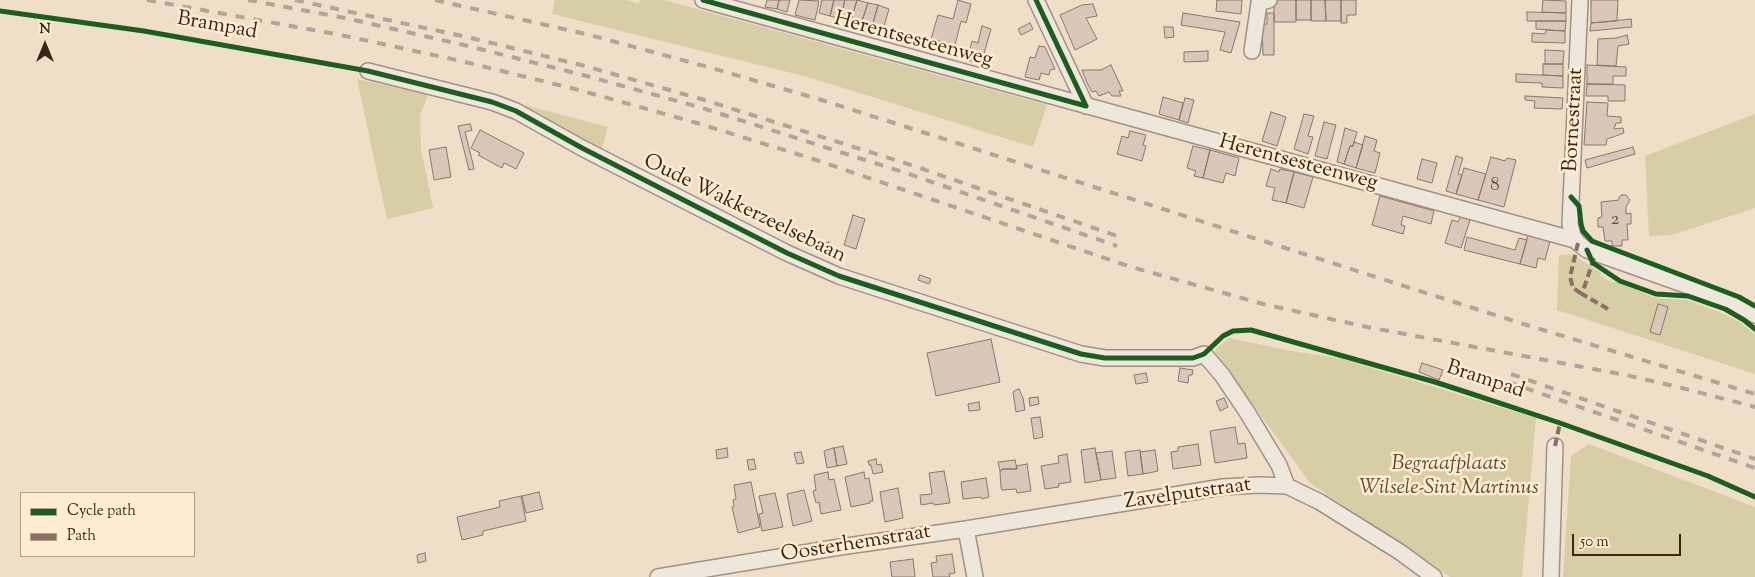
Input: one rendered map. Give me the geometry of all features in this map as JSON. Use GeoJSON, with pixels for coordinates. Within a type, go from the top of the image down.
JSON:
{"type":"FeatureCollection","features":[{"type":"Feature","properties":{"kind":"street","name":"Herentsesteenweg"},"geometry":{"type":"LineString","coordinates":[[703,0],[1575,240],[1587,250],[1733,302],[1755,316]]}},
{"type":"Feature","properties":{"kind":"street"},"geometry":{"type":"LineString","coordinates":[[1036,0],[1086,106]]}},
{"type":"Feature","properties":{"kind":"street"},"geometry":{"type":"LineString","coordinates":[[1252,51],[1259,3],[1269,0]]}},
{"type":"Feature","properties":{"kind":"street","name":"Bornestraat"},"geometry":{"type":"LineString","coordinates":[[1575,240],[1570,224],[1580,0]]}},
{"type":"Feature","properties":{"kind":"street","name":"Oude Wakkerzeelsebaan"},"geometry":{"type":"LineString","coordinates":[[368,71],[492,102],[516,112],[787,253],[839,276],[1081,354],[1105,358],[1193,358],[1204,354],[1222,375],[1247,412],[1279,465],[1287,486]]}},
{"type":"Feature","properties":{"kind":"street"},"geometry":{"type":"LineString","coordinates":[[1551,577],[1555,446]]}},
{"type":"Feature","properties":{"kind":"street","name":"Zavelputstraat"},"geometry":{"type":"LineString","coordinates":[[966,529],[1223,487],[1259,484],[1287,486],[1320,502],[1400,552],[1434,577]]}},
{"type":"Feature","properties":{"kind":"street"},"geometry":{"type":"LineString","coordinates":[[966,529],[975,577]]}},
{"type":"Feature","properties":{"kind":"street","name":"Oosterhemstraat"},"geometry":{"type":"LineString","coordinates":[[658,577],[840,547],[966,529]]}},
{"type":"Feature","properties":{"kind":"green space"},"geometry":{"type":"Polygon","coordinates":[[[555,0],[626,0],[639,4],[640,0],[664,0],[1047,105],[1033,147],[808,77],[552,14],[555,0]]]}},
{"type":"Feature","properties":{"kind":"green space"},"geometry":{"type":"Polygon","coordinates":[[[357,79],[428,94],[420,115],[421,149],[433,208],[387,219],[357,79]]]}},
{"type":"Feature","properties":{"kind":"green space"},"geometry":{"type":"Polygon","coordinates":[[[509,101],[608,127],[601,151],[509,101]]]}},
{"type":"Feature","properties":{"kind":"green space"},"geometry":{"type":"Polygon","coordinates":[[[1755,114],[1755,208],[1672,235],[1649,236],[1645,156],[1755,114]]]}},
{"type":"Feature","properties":{"kind":"green space"},"geometry":{"type":"Polygon","coordinates":[[[1572,254],[1601,273],[1600,275],[1612,283],[1614,281],[1655,298],[1687,300],[1724,314],[1741,323],[1755,335],[1755,374],[1557,310],[1559,255],[1572,254]]]}},
{"type":"Feature","properties":{"kind":"green space","name":"Begraafplaats Wilsele-Sint Martinus"},"geometry":{"type":"Polygon","coordinates":[[[1229,338],[1291,351],[1339,358],[1536,418],[1522,577],[1450,577],[1310,483],[1255,407],[1213,354],[1229,338]]]}},
{"type":"Feature","properties":{"kind":"green space"},"geometry":{"type":"Polygon","coordinates":[[[1589,444],[1755,507],[1755,577],[1563,577],[1571,456],[1589,444]]]}},
{"type":"Feature","properties":{"kind":"building"},"geometry":{"type":"Polygon","coordinates":[[[767,0],[779,0],[777,9],[765,7],[767,0]]]}},
{"type":"Feature","properties":{"kind":"building"},"geometry":{"type":"Polygon","coordinates":[[[779,0],[790,0],[787,12],[777,9],[779,0]]]}},
{"type":"Feature","properties":{"kind":"building"},"geometry":{"type":"Polygon","coordinates":[[[799,0],[819,1],[815,20],[795,15],[799,0]]]}},
{"type":"Feature","properties":{"kind":"building"},"geometry":{"type":"Polygon","coordinates":[[[822,0],[834,0],[830,16],[819,13],[822,0]]]}},
{"type":"Feature","properties":{"kind":"building"},"geometry":{"type":"Polygon","coordinates":[[[834,0],[845,0],[840,19],[830,16],[834,0]]]}},
{"type":"Feature","properties":{"kind":"building"},"geometry":{"type":"Polygon","coordinates":[[[845,0],[857,0],[851,21],[840,19],[845,0]]]}},
{"type":"Feature","properties":{"kind":"building"},"geometry":{"type":"Polygon","coordinates":[[[857,0],[868,3],[861,24],[851,21],[857,0]]]}},
{"type":"Feature","properties":{"kind":"building"},"geometry":{"type":"Polygon","coordinates":[[[958,0],[971,4],[966,23],[961,21],[955,45],[931,39],[938,15],[953,19],[958,0]]]}},
{"type":"Feature","properties":{"kind":"building"},"geometry":{"type":"Polygon","coordinates":[[[1217,0],[1242,0],[1241,14],[1216,11],[1217,0]]]}},
{"type":"Feature","properties":{"kind":"building"},"geometry":{"type":"Polygon","coordinates":[[[1274,0],[1296,0],[1296,22],[1274,22],[1274,0]]]}},
{"type":"Feature","properties":{"kind":"building"},"geometry":{"type":"Polygon","coordinates":[[[1296,0],[1311,0],[1311,20],[1296,20],[1296,0]]]}},
{"type":"Feature","properties":{"kind":"building"},"geometry":{"type":"Polygon","coordinates":[[[1311,0],[1325,0],[1326,21],[1311,21],[1311,0]]]}},
{"type":"Feature","properties":{"kind":"building"},"geometry":{"type":"Polygon","coordinates":[[[1325,0],[1341,0],[1341,21],[1326,21],[1325,0]]]}},
{"type":"Feature","properties":{"kind":"building"},"geometry":{"type":"Polygon","coordinates":[[[1341,0],[1356,0],[1356,15],[1347,15],[1347,23],[1341,23],[1341,0]]]}},
{"type":"Feature","properties":{"kind":"building"},"geometry":{"type":"Polygon","coordinates":[[[1543,0],[1566,1],[1566,13],[1542,12],[1543,0]]]}},
{"type":"Feature","properties":{"kind":"building"},"geometry":{"type":"Polygon","coordinates":[[[1591,0],[1618,0],[1617,21],[1591,23],[1591,0]]]}},
{"type":"Feature","properties":{"kind":"building"},"geometry":{"type":"Polygon","coordinates":[[[868,3],[878,5],[872,27],[861,24],[868,3]]]}},
{"type":"Feature","properties":{"kind":"building"},"geometry":{"type":"Polygon","coordinates":[[[1093,4],[1097,16],[1086,18],[1097,39],[1075,50],[1060,15],[1082,5],[1093,4]]]}},
{"type":"Feature","properties":{"kind":"building"},"geometry":{"type":"Polygon","coordinates":[[[878,5],[889,9],[883,30],[872,27],[878,5]]]}},
{"type":"Feature","properties":{"kind":"building"},"geometry":{"type":"Polygon","coordinates":[[[1527,12],[1566,13],[1566,21],[1527,21],[1527,12]]]}},
{"type":"Feature","properties":{"kind":"building"},"geometry":{"type":"Polygon","coordinates":[[[1183,13],[1240,22],[1231,53],[1220,50],[1225,32],[1181,25],[1183,13]]]}},
{"type":"Feature","properties":{"kind":"building"},"geometry":{"type":"Polygon","coordinates":[[[1267,13],[1274,13],[1274,55],[1263,55],[1262,24],[1267,24],[1267,13]]]}},
{"type":"Feature","properties":{"kind":"building"},"geometry":{"type":"Polygon","coordinates":[[[1631,19],[1632,27],[1590,31],[1591,23],[1631,19]]]}},
{"type":"Feature","properties":{"kind":"building"},"geometry":{"type":"Polygon","coordinates":[[[1536,21],[1566,21],[1565,31],[1536,29],[1536,21]]]}},
{"type":"Feature","properties":{"kind":"building"},"geometry":{"type":"Polygon","coordinates":[[[1030,23],[1033,29],[1021,35],[1018,29],[1030,23]]]}},
{"type":"Feature","properties":{"kind":"building"},"geometry":{"type":"Polygon","coordinates":[[[982,26],[991,29],[981,64],[967,60],[972,41],[978,43],[982,26]]]}},
{"type":"Feature","properties":{"kind":"building"},"geometry":{"type":"Polygon","coordinates":[[[1164,27],[1173,27],[1174,37],[1165,38],[1164,27]]]}},
{"type":"Feature","properties":{"kind":"building"},"geometry":{"type":"Polygon","coordinates":[[[1546,30],[1565,31],[1565,43],[1532,42],[1532,33],[1545,34],[1546,30]]]}},
{"type":"Feature","properties":{"kind":"building"},"geometry":{"type":"Polygon","coordinates":[[[1627,35],[1629,44],[1618,46],[1616,66],[1597,65],[1598,39],[1627,35]]]}},
{"type":"Feature","properties":{"kind":"building"},"geometry":{"type":"Polygon","coordinates":[[[1039,46],[1045,47],[1055,69],[1050,70],[1049,75],[1041,73],[1039,80],[1025,77],[1030,57],[1035,58],[1039,46]]]}},
{"type":"Feature","properties":{"kind":"building"},"geometry":{"type":"Polygon","coordinates":[[[1545,50],[1564,51],[1563,64],[1545,64],[1545,50]]]}},
{"type":"Feature","properties":{"kind":"building"},"geometry":{"type":"Polygon","coordinates":[[[1208,51],[1208,61],[1184,62],[1184,52],[1208,51]]]}},
{"type":"Feature","properties":{"kind":"building"},"geometry":{"type":"Polygon","coordinates":[[[1543,64],[1563,64],[1563,76],[1543,75],[1543,64]]]}},
{"type":"Feature","properties":{"kind":"building"},"geometry":{"type":"Polygon","coordinates":[[[1111,65],[1123,91],[1119,91],[1121,96],[1112,96],[1109,92],[1099,96],[1096,91],[1092,92],[1082,70],[1101,70],[1111,65]]]}},
{"type":"Feature","properties":{"kind":"building"},"geometry":{"type":"Polygon","coordinates":[[[1587,65],[1626,67],[1626,76],[1613,76],[1613,84],[1587,84],[1587,65]]]}},
{"type":"Feature","properties":{"kind":"building"},"geometry":{"type":"Polygon","coordinates":[[[1516,74],[1563,76],[1563,88],[1542,87],[1542,83],[1516,82],[1516,74]]]}},
{"type":"Feature","properties":{"kind":"building"},"geometry":{"type":"Polygon","coordinates":[[[1587,84],[1625,85],[1625,101],[1608,101],[1608,96],[1586,96],[1587,84]]]}},
{"type":"Feature","properties":{"kind":"building"},"geometry":{"type":"Polygon","coordinates":[[[1525,96],[1563,98],[1562,109],[1534,108],[1535,101],[1525,100],[1525,96]]]}},
{"type":"Feature","properties":{"kind":"building"},"geometry":{"type":"Polygon","coordinates":[[[1163,97],[1183,103],[1179,120],[1159,114],[1163,97]]]}},
{"type":"Feature","properties":{"kind":"building"},"geometry":{"type":"Polygon","coordinates":[[[1185,98],[1194,100],[1188,123],[1179,120],[1185,98]]]}},
{"type":"Feature","properties":{"kind":"building"},"geometry":{"type":"Polygon","coordinates":[[[1587,102],[1608,103],[1607,116],[1621,117],[1621,123],[1616,123],[1614,129],[1623,128],[1624,133],[1607,139],[1606,145],[1584,145],[1587,102]]]}},
{"type":"Feature","properties":{"kind":"building"},"geometry":{"type":"Polygon","coordinates":[[[1271,112],[1286,117],[1277,146],[1262,141],[1271,112]]]}},
{"type":"Feature","properties":{"kind":"building"},"geometry":{"type":"Polygon","coordinates":[[[1304,114],[1314,116],[1308,136],[1313,137],[1308,154],[1294,149],[1304,114]]]}},
{"type":"Feature","properties":{"kind":"building"},"geometry":{"type":"Polygon","coordinates":[[[1324,122],[1336,125],[1327,159],[1315,156],[1324,122]]]}},
{"type":"Feature","properties":{"kind":"building"},"geometry":{"type":"Polygon","coordinates":[[[470,124],[472,130],[465,132],[474,169],[469,170],[458,126],[470,124]]]}},
{"type":"Feature","properties":{"kind":"building"},"geometry":{"type":"Polygon","coordinates":[[[1345,128],[1357,132],[1353,146],[1350,146],[1344,164],[1337,162],[1345,128]]]}},
{"type":"Feature","properties":{"kind":"building"},"geometry":{"type":"Polygon","coordinates":[[[480,130],[524,153],[516,169],[504,163],[502,168],[478,155],[480,153],[471,148],[480,130]]]}},
{"type":"Feature","properties":{"kind":"building"},"geometry":{"type":"Polygon","coordinates":[[[1130,131],[1146,135],[1143,145],[1146,146],[1142,161],[1117,154],[1122,136],[1128,138],[1130,131]]]}},
{"type":"Feature","properties":{"kind":"building"},"geometry":{"type":"Polygon","coordinates":[[[1365,136],[1377,140],[1374,151],[1380,153],[1375,173],[1356,168],[1365,136]]]}},
{"type":"Feature","properties":{"kind":"building"},"geometry":{"type":"Polygon","coordinates":[[[1354,142],[1363,145],[1356,168],[1344,164],[1350,146],[1353,146],[1354,142]]]}},
{"type":"Feature","properties":{"kind":"building"},"geometry":{"type":"Polygon","coordinates":[[[1193,146],[1210,150],[1203,178],[1194,176],[1196,171],[1187,168],[1193,146]]]}},
{"type":"Feature","properties":{"kind":"building"},"geometry":{"type":"Polygon","coordinates":[[[446,147],[451,177],[434,180],[429,150],[446,147]]]}},
{"type":"Feature","properties":{"kind":"building"},"geometry":{"type":"Polygon","coordinates":[[[1633,147],[1635,154],[1587,168],[1585,160],[1633,147]]]}},
{"type":"Feature","properties":{"kind":"building"},"geometry":{"type":"Polygon","coordinates":[[[1210,150],[1239,158],[1235,176],[1226,173],[1223,183],[1203,178],[1210,150]]]}},
{"type":"Feature","properties":{"kind":"building"},"geometry":{"type":"Polygon","coordinates":[[[1456,156],[1463,158],[1458,174],[1462,175],[1456,194],[1446,191],[1456,156]]]}},
{"type":"Feature","properties":{"kind":"building"},"geometry":{"type":"Polygon","coordinates":[[[1491,157],[1505,161],[1507,158],[1516,160],[1504,207],[1478,200],[1491,157]]]}},
{"type":"Feature","properties":{"kind":"building"},"geometry":{"type":"Polygon","coordinates":[[[1422,159],[1437,163],[1432,183],[1417,179],[1422,159]]]}},
{"type":"Feature","properties":{"kind":"building"},"geometry":{"type":"Polygon","coordinates":[[[1464,168],[1486,174],[1478,200],[1456,194],[1464,168]]]}},
{"type":"Feature","properties":{"kind":"building"},"geometry":{"type":"Polygon","coordinates":[[[1271,169],[1279,172],[1280,169],[1294,172],[1286,203],[1272,200],[1275,188],[1266,186],[1271,169]]]}},
{"type":"Feature","properties":{"kind":"building"},"geometry":{"type":"Polygon","coordinates":[[[1294,172],[1313,177],[1304,208],[1286,203],[1294,172]]]}},
{"type":"Feature","properties":{"kind":"building"},"geometry":{"type":"Polygon","coordinates":[[[1626,195],[1630,200],[1626,207],[1626,214],[1631,213],[1631,224],[1627,224],[1628,240],[1622,240],[1622,246],[1612,246],[1612,241],[1605,241],[1603,227],[1598,227],[1598,218],[1602,217],[1601,202],[1619,200],[1619,197],[1626,195]]]}},
{"type":"Feature","properties":{"kind":"building"},"geometry":{"type":"Polygon","coordinates":[[[1380,196],[1434,211],[1431,224],[1403,216],[1401,225],[1405,226],[1403,234],[1372,225],[1380,196]]]}},
{"type":"Feature","properties":{"kind":"building"},"geometry":{"type":"Polygon","coordinates":[[[853,215],[865,219],[856,249],[844,245],[853,215]]]}},
{"type":"Feature","properties":{"kind":"building"},"geometry":{"type":"Polygon","coordinates":[[[1460,217],[1470,220],[1461,248],[1445,243],[1452,220],[1458,222],[1460,217]]]}},
{"type":"Feature","properties":{"kind":"building"},"geometry":{"type":"Polygon","coordinates":[[[1528,235],[1550,241],[1545,260],[1538,258],[1536,268],[1520,264],[1528,235]]]}},
{"type":"Feature","properties":{"kind":"building"},"geometry":{"type":"Polygon","coordinates":[[[1467,237],[1515,250],[1519,238],[1527,240],[1520,264],[1464,250],[1467,237]]]}},
{"type":"Feature","properties":{"kind":"building"},"geometry":{"type":"Polygon","coordinates":[[[829,242],[831,252],[824,253],[823,243],[829,242]]]}},
{"type":"Feature","properties":{"kind":"building"},"geometry":{"type":"Polygon","coordinates":[[[920,275],[931,279],[929,284],[918,280],[920,275]]]}},
{"type":"Feature","properties":{"kind":"building"},"geometry":{"type":"Polygon","coordinates":[[[1658,304],[1668,307],[1660,335],[1650,332],[1658,304]]]}},
{"type":"Feature","properties":{"kind":"building"},"geometry":{"type":"Polygon","coordinates":[[[991,339],[1000,382],[936,396],[927,353],[991,339]]]}},
{"type":"Feature","properties":{"kind":"building"},"geometry":{"type":"Polygon","coordinates":[[[1422,363],[1443,370],[1439,380],[1419,372],[1422,363]]]}},
{"type":"Feature","properties":{"kind":"building"},"geometry":{"type":"Polygon","coordinates":[[[1180,368],[1193,370],[1192,375],[1189,375],[1188,383],[1178,381],[1180,368]]]}},
{"type":"Feature","properties":{"kind":"building"},"geometry":{"type":"Polygon","coordinates":[[[1146,373],[1148,382],[1136,384],[1134,375],[1146,373]]]}},
{"type":"Feature","properties":{"kind":"building"},"geometry":{"type":"Polygon","coordinates":[[[1019,389],[1025,410],[1016,412],[1013,392],[1019,389]]]}},
{"type":"Feature","properties":{"kind":"building"},"geometry":{"type":"Polygon","coordinates":[[[1038,397],[1039,404],[1030,406],[1029,398],[1038,397]]]}},
{"type":"Feature","properties":{"kind":"building"},"geometry":{"type":"Polygon","coordinates":[[[1224,398],[1228,407],[1220,411],[1216,401],[1224,398]]]}},
{"type":"Feature","properties":{"kind":"building"},"geometry":{"type":"Polygon","coordinates":[[[979,402],[980,410],[969,411],[968,404],[979,402]]]}},
{"type":"Feature","properties":{"kind":"building"},"geometry":{"type":"Polygon","coordinates":[[[1040,417],[1043,437],[1034,439],[1031,418],[1040,417]]]}},
{"type":"Feature","properties":{"kind":"building"},"geometry":{"type":"Polygon","coordinates":[[[1235,427],[1238,444],[1245,443],[1247,458],[1215,463],[1210,431],[1235,427]]]}},
{"type":"Feature","properties":{"kind":"building"},"geometry":{"type":"Polygon","coordinates":[[[1198,444],[1201,465],[1173,469],[1171,452],[1178,451],[1178,447],[1198,444]]]}},
{"type":"Feature","properties":{"kind":"building"},"geometry":{"type":"Polygon","coordinates":[[[843,446],[847,464],[837,466],[834,448],[843,446]]]}},
{"type":"Feature","properties":{"kind":"building"},"geometry":{"type":"Polygon","coordinates":[[[727,448],[728,457],[717,459],[716,450],[727,448]]]}},
{"type":"Feature","properties":{"kind":"building"},"geometry":{"type":"Polygon","coordinates":[[[834,448],[837,466],[827,468],[824,451],[834,448]]]}},
{"type":"Feature","properties":{"kind":"building"},"geometry":{"type":"Polygon","coordinates":[[[1095,448],[1101,480],[1085,483],[1081,450],[1095,448]]]}},
{"type":"Feature","properties":{"kind":"building"},"geometry":{"type":"Polygon","coordinates":[[[1140,450],[1143,474],[1128,476],[1125,452],[1140,450]]]}},
{"type":"Feature","properties":{"kind":"building"},"geometry":{"type":"Polygon","coordinates":[[[1155,450],[1158,471],[1143,474],[1140,452],[1155,450]]]}},
{"type":"Feature","properties":{"kind":"building"},"geometry":{"type":"Polygon","coordinates":[[[1112,451],[1116,478],[1101,480],[1096,453],[1112,451]]]}},
{"type":"Feature","properties":{"kind":"building"},"geometry":{"type":"Polygon","coordinates":[[[801,452],[804,463],[797,464],[794,453],[801,452]]]}},
{"type":"Feature","properties":{"kind":"building"},"geometry":{"type":"Polygon","coordinates":[[[1067,454],[1071,482],[1058,484],[1059,487],[1045,489],[1041,466],[1059,463],[1058,456],[1067,454]]]}},
{"type":"Feature","properties":{"kind":"building"},"geometry":{"type":"Polygon","coordinates":[[[754,459],[756,469],[749,470],[747,460],[754,459]]]}},
{"type":"Feature","properties":{"kind":"building"},"geometry":{"type":"Polygon","coordinates":[[[876,459],[877,465],[881,464],[883,472],[873,474],[868,461],[876,459]]]}},
{"type":"Feature","properties":{"kind":"building"},"geometry":{"type":"Polygon","coordinates":[[[1015,460],[1017,469],[1003,469],[1000,471],[998,462],[1015,460]]]}},
{"type":"Feature","properties":{"kind":"building"},"geometry":{"type":"Polygon","coordinates":[[[1027,464],[1031,491],[1017,493],[1016,489],[1002,490],[1000,471],[1003,469],[1017,469],[1016,466],[1027,464]]]}},
{"type":"Feature","properties":{"kind":"building"},"geometry":{"type":"Polygon","coordinates":[[[944,471],[950,503],[921,505],[920,495],[932,494],[929,473],[944,471]]]}},
{"type":"Feature","properties":{"kind":"building"},"geometry":{"type":"Polygon","coordinates":[[[828,472],[829,480],[834,479],[841,510],[821,514],[819,502],[816,503],[813,491],[816,490],[814,475],[828,472]]]}},
{"type":"Feature","properties":{"kind":"building"},"geometry":{"type":"Polygon","coordinates":[[[864,472],[865,479],[869,478],[873,501],[851,507],[845,477],[864,472]]]}},
{"type":"Feature","properties":{"kind":"building"},"geometry":{"type":"Polygon","coordinates":[[[986,478],[989,497],[963,499],[961,482],[986,478]]]}},
{"type":"Feature","properties":{"kind":"building"},"geometry":{"type":"Polygon","coordinates":[[[751,482],[760,527],[738,533],[732,507],[734,506],[733,500],[736,499],[734,485],[751,482]]]}},
{"type":"Feature","properties":{"kind":"building"},"geometry":{"type":"Polygon","coordinates":[[[898,488],[903,518],[885,522],[880,492],[898,488]]]}},
{"type":"Feature","properties":{"kind":"building"},"geometry":{"type":"Polygon","coordinates":[[[804,490],[812,521],[793,526],[787,494],[804,490]]]}},
{"type":"Feature","properties":{"kind":"building"},"geometry":{"type":"Polygon","coordinates":[[[539,492],[543,509],[526,513],[522,496],[539,492]]]}},
{"type":"Feature","properties":{"kind":"building"},"geometry":{"type":"Polygon","coordinates":[[[775,493],[783,527],[762,531],[759,514],[763,513],[759,496],[775,493]]]}},
{"type":"Feature","properties":{"kind":"building"},"geometry":{"type":"Polygon","coordinates":[[[521,496],[526,521],[483,531],[483,535],[462,540],[457,517],[500,507],[499,501],[521,496]]]}},
{"type":"Feature","properties":{"kind":"building"},"geometry":{"type":"Polygon","coordinates":[[[425,553],[426,561],[418,563],[417,555],[425,553]]]}},
{"type":"Feature","properties":{"kind":"building"},"geometry":{"type":"Polygon","coordinates":[[[952,554],[955,573],[949,574],[950,577],[933,577],[931,563],[937,562],[936,556],[952,554]]]}},
{"type":"Feature","properties":{"kind":"building"},"geometry":{"type":"Polygon","coordinates":[[[913,559],[915,577],[892,577],[890,562],[913,559]]]}},
{"type":"Feature","properties":{"kind":"railway"},"geometry":{"type":"LineString","coordinates":[[147,0],[341,35],[461,61],[579,90],[697,123],[813,159],[1128,266],[1263,304],[1367,327],[1626,375],[1755,407]]}},
{"type":"Feature","properties":{"kind":"railway"},"geometry":{"type":"LineString","coordinates":[[248,0],[345,18],[464,45],[699,107],[906,173],[1117,246]]}},
{"type":"Feature","properties":{"kind":"railway"},"geometry":{"type":"LineString","coordinates":[[295,0],[467,37],[585,66],[701,99],[908,164],[1120,237]]}},
{"type":"Feature","properties":{"kind":"railway"},"geometry":{"type":"LineString","coordinates":[[435,0],[590,35],[825,101],[1520,323],[1755,394]]}},
{"type":"Feature","properties":{"kind":"railway"},"geometry":{"type":"LineString","coordinates":[[1511,374],[1755,459]]}},
{"type":"Feature","properties":{"kind":"railway"},"geometry":{"type":"LineString","coordinates":[[1508,382],[1755,468]]}},
{"type":"Feature","properties":{"kind":"marked path"},"geometry":{"type":"LineString","coordinates":[[1578,243],[1570,277],[1573,288],[1582,294]]}},
{"type":"Feature","properties":{"kind":"marked path"},"geometry":{"type":"LineString","coordinates":[[1594,258],[1582,294],[1608,309]]}},
{"type":"Feature","properties":{"kind":"marked path"},"geometry":{"type":"LineString","coordinates":[[1555,446],[1560,423]]}},
{"type":"Feature","properties":{"kind":"cycle path"},"geometry":{"type":"LineString","coordinates":[[703,0],[1086,106]]}},
{"type":"Feature","properties":{"kind":"cycle path"},"geometry":{"type":"LineString","coordinates":[[1036,0],[1086,106]]}},
{"type":"Feature","properties":{"kind":"cycle path","name":"Brampad"},"geometry":{"type":"LineString","coordinates":[[0,11],[144,31],[368,71],[492,102],[516,111],[582,148],[787,253],[839,276],[1081,354],[1105,358],[1193,358],[1204,354],[1223,336],[1233,331],[1251,330],[1435,382],[1560,423],[1708,476],[1755,497]]}},
{"type":"Feature","properties":{"kind":"cycle path"},"geometry":{"type":"LineString","coordinates":[[1571,197],[1579,206],[1583,231],[1592,241],[1739,297],[1755,306]]}},
{"type":"Feature","properties":{"kind":"cycle path"},"geometry":{"type":"LineString","coordinates":[[1587,250],[1593,263],[1620,281],[1656,294],[1688,296],[1725,309],[1755,329]]}}]}
